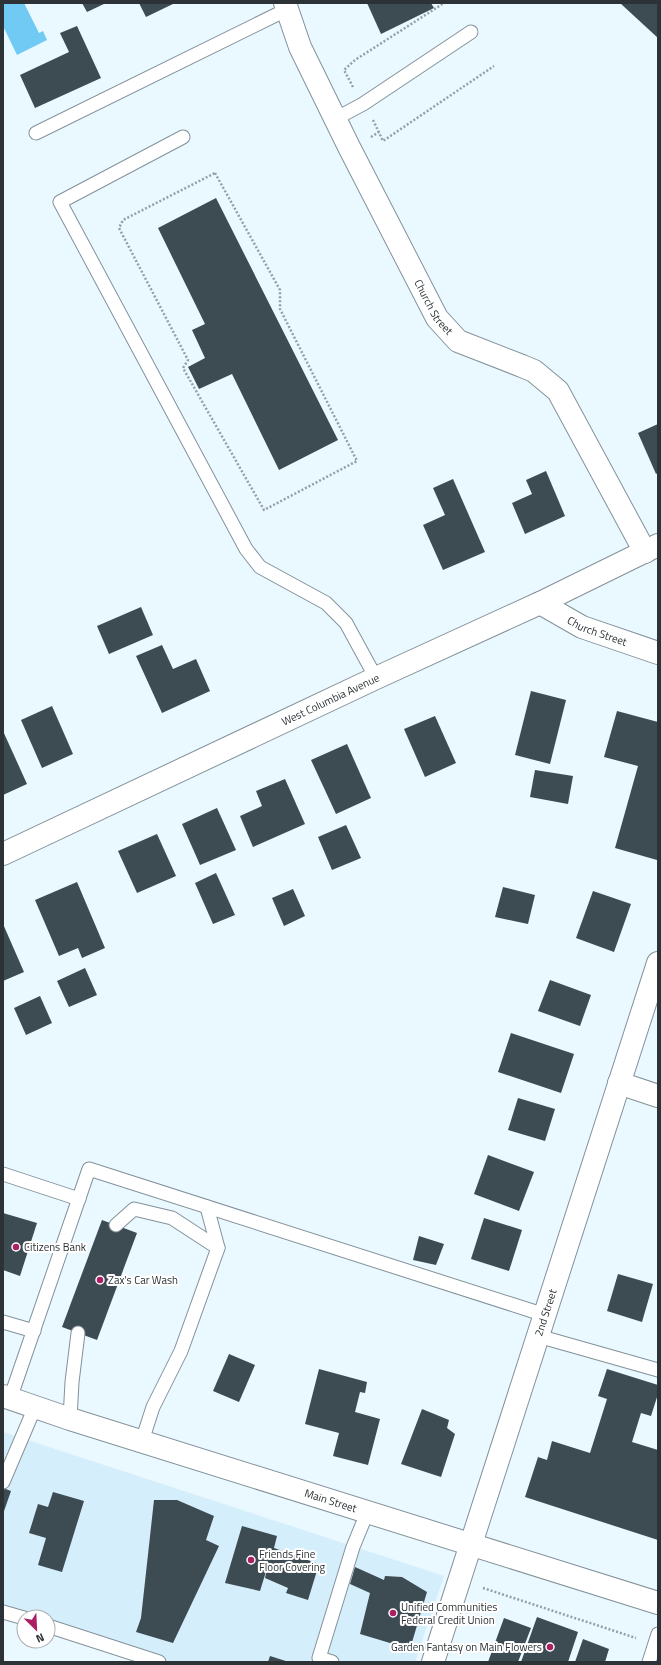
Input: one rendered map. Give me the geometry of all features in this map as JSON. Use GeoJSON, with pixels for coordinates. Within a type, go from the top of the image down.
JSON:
{"type":"FeatureCollection","features":[{"type":"Feature","properties":{"kind":"street","name":"Church Street"},"geometry":{"type":"LineString","coordinates":[[286,6],[300,47],[437,318],[458,341],[534,371],[558,392],[652,548]]}},
{"type":"Feature","properties":{"kind":"street","name":"West Columbia Avenue"},"geometry":{"type":"LineString","coordinates":[[3,854],[376,678],[540,603],[652,548]]}},
{"type":"Feature","properties":{"kind":"street","name":"Church Street"},"geometry":{"type":"LineString","coordinates":[[540,603],[582,627],[658,653]]}},
{"type":"Feature","properties":{"kind":"street","name":"2nd Street"},"geometry":{"type":"LineString","coordinates":[[434,1662],[658,963]]}},
{"type":"Feature","properties":{"kind":"street"},"geometry":{"type":"LineString","coordinates":[[619,1083],[658,1096]]}},
{"type":"Feature","properties":{"kind":"street","name":"Main Street"},"geometry":{"type":"LineString","coordinates":[[6,1398],[367,1513],[658,1603]]}},
{"type":"Feature","properties":{"kind":"lane"},"geometry":{"type":"LineString","coordinates":[[36,133],[286,6]]}},
{"type":"Feature","properties":{"kind":"lane"},"geometry":{"type":"LineString","coordinates":[[336,119],[363,104],[471,32]]}},
{"type":"Feature","properties":{"kind":"lane"},"geometry":{"type":"LineString","coordinates":[[184,137],[60,202],[246,549],[260,567],[326,603],[346,623],[376,678]]}},
{"type":"Feature","properties":{"kind":"lane"},"geometry":{"type":"LineString","coordinates":[[6,1398],[34,1330],[89,1169],[545,1315]]}},
{"type":"Feature","properties":{"kind":"lane"},"geometry":{"type":"LineString","coordinates":[[3,1174],[79,1198]]}},
{"type":"Feature","properties":{"kind":"lane"},"geometry":{"type":"LineString","coordinates":[[142,1441],[153,1407],[181,1352],[218,1248],[207,1207]]}},
{"type":"Feature","properties":{"kind":"lane"},"geometry":{"type":"LineString","coordinates":[[116,1225],[134,1209],[172,1218],[218,1248]]}},
{"type":"Feature","properties":{"kind":"lane"},"geometry":{"type":"LineString","coordinates":[[3,1322],[34,1330]]}},
{"type":"Feature","properties":{"kind":"lane"},"geometry":{"type":"LineString","coordinates":[[70,1419],[72,1382],[78,1333]]}},
{"type":"Feature","properties":{"kind":"lane"},"geometry":{"type":"LineString","coordinates":[[538,1336],[658,1370]]}},
{"type":"Feature","properties":{"kind":"lane"},"geometry":{"type":"LineString","coordinates":[[3,1482],[8,1454],[35,1407]]}},
{"type":"Feature","properties":{"kind":"lane"},"geometry":{"type":"LineString","coordinates":[[332,1662],[319,1658],[353,1547],[367,1513]]}},
{"type":"Feature","properties":{"kind":"lane"},"geometry":{"type":"LineString","coordinates":[[3,1612],[16,1616]]}},
{"type":"Feature","properties":{"kind":"lane"},"geometry":{"type":"LineString","coordinates":[[56,1629],[159,1662]]}},
{"type":"Feature","properties":{"kind":"lane"},"geometry":{"type":"LineString","coordinates":[[648,1662],[656,1639]]}},
{"type":"Feature","properties":{"kind":"path"},"geometry":{"type":"LineString","coordinates":[[355,91],[344,70],[355,60],[443,3]]}},
{"type":"Feature","properties":{"kind":"path"},"geometry":{"type":"LineString","coordinates":[[371,116],[384,141],[494,66]]}},
{"type":"Feature","properties":{"kind":"path"},"geometry":{"type":"LineString","coordinates":[[215,173],[230,199],[280,290],[280,309],[357,461],[264,510],[183,368],[188,360],[119,228],[123,220],[215,173]]}},
{"type":"Feature","properties":{"kind":"path"},"geometry":{"type":"LineString","coordinates":[[482,1588],[656,1639]]}},
{"type":"Feature","properties":{"kind":"shaded area"},"geometry":{"type":"Polygon","coordinates":[[[3,1432],[444,1576],[415,1662],[163,1662],[56,1630],[56,1609],[16,1609],[16,1616],[3,1615],[3,1432]]]}},
{"type":"Feature","properties":{"kind":"water"},"geometry":{"type":"Polygon","coordinates":[[[3,3],[24,3],[39,33],[43,31],[47,40],[17,55],[3,26],[3,3]]]}},
{"type":"Feature","properties":{"kind":"building"},"geometry":{"type":"Polygon","coordinates":[[[82,3],[106,3],[87,12],[82,3]]]}},
{"type":"Feature","properties":{"kind":"building"},"geometry":{"type":"Polygon","coordinates":[[[139,3],[175,3],[146,17],[139,3]]]}},
{"type":"Feature","properties":{"kind":"building"},"geometry":{"type":"Polygon","coordinates":[[[367,3],[431,3],[434,8],[381,34],[367,3]]]}},
{"type":"Feature","properties":{"kind":"building"},"geometry":{"type":"Polygon","coordinates":[[[620,3],[658,3],[658,38],[620,3]]]}},
{"type":"Feature","properties":{"kind":"building"},"geometry":{"type":"Polygon","coordinates":[[[77,26],[101,78],[35,108],[20,75],[69,52],[60,33],[77,26]]]}},
{"type":"Feature","properties":{"kind":"building"},"geometry":{"type":"Polygon","coordinates":[[[216,198],[338,440],[279,470],[232,374],[199,389],[188,367],[205,358],[192,330],[205,324],[158,228],[216,198]]]}},
{"type":"Feature","properties":{"kind":"building"},"geometry":{"type":"Polygon","coordinates":[[[658,424],[658,473],[656,474],[638,433],[658,424]]]}},
{"type":"Feature","properties":{"kind":"building"},"geometry":{"type":"Polygon","coordinates":[[[546,471],[565,516],[525,534],[512,503],[532,494],[526,480],[546,471]]]}},
{"type":"Feature","properties":{"kind":"building"},"geometry":{"type":"Polygon","coordinates":[[[453,479],[485,552],[443,570],[423,525],[445,515],[433,488],[453,479]]]}},
{"type":"Feature","properties":{"kind":"building"},"geometry":{"type":"Polygon","coordinates":[[[141,607],[153,635],[109,654],[97,626],[141,607]]]}},
{"type":"Feature","properties":{"kind":"building"},"geometry":{"type":"Polygon","coordinates":[[[162,645],[173,669],[196,659],[210,691],[162,713],[136,656],[162,645]]]}},
{"type":"Feature","properties":{"kind":"building"},"geometry":{"type":"Polygon","coordinates":[[[531,691],[566,700],[550,764],[515,755],[531,691]]]}},
{"type":"Feature","properties":{"kind":"building"},"geometry":{"type":"Polygon","coordinates":[[[52,706],[73,754],[42,768],[21,720],[52,706]]]}},
{"type":"Feature","properties":{"kind":"building"},"geometry":{"type":"Polygon","coordinates":[[[617,711],[658,722],[657,860],[615,848],[638,766],[604,757],[617,711]]]}},
{"type":"Feature","properties":{"kind":"building"},"geometry":{"type":"Polygon","coordinates":[[[435,716],[456,763],[425,777],[404,729],[435,716]]]}},
{"type":"Feature","properties":{"kind":"building"},"geometry":{"type":"Polygon","coordinates":[[[3,731],[27,784],[3,795],[3,731]]]}},
{"type":"Feature","properties":{"kind":"building"},"geometry":{"type":"Polygon","coordinates":[[[347,744],[371,798],[336,814],[311,760],[347,744]]]}},
{"type":"Feature","properties":{"kind":"building"},"geometry":{"type":"Polygon","coordinates":[[[535,770],[573,776],[568,804],[530,797],[535,770]]]}},
{"type":"Feature","properties":{"kind":"building"},"geometry":{"type":"Polygon","coordinates":[[[285,779],[305,824],[253,847],[240,816],[262,806],[256,791],[285,779]]]}},
{"type":"Feature","properties":{"kind":"building"},"geometry":{"type":"Polygon","coordinates":[[[217,808],[236,850],[200,865],[182,824],[217,808]]]}},
{"type":"Feature","properties":{"kind":"building"},"geometry":{"type":"Polygon","coordinates":[[[346,825],[361,858],[332,870],[318,837],[346,825]]]}},
{"type":"Feature","properties":{"kind":"building"},"geometry":{"type":"Polygon","coordinates":[[[157,834],[176,876],[137,893],[118,851],[157,834]]]}},
{"type":"Feature","properties":{"kind":"building"},"geometry":{"type":"Polygon","coordinates":[[[216,873],[235,915],[213,924],[195,883],[216,873]]]}},
{"type":"Feature","properties":{"kind":"building"},"geometry":{"type":"Polygon","coordinates":[[[77,882],[105,948],[82,958],[78,948],[59,956],[35,900],[77,882]]]}},
{"type":"Feature","properties":{"kind":"building"},"geometry":{"type":"Polygon","coordinates":[[[503,887],[535,895],[528,924],[495,917],[503,887]]]}},
{"type":"Feature","properties":{"kind":"building"},"geometry":{"type":"Polygon","coordinates":[[[293,889],[305,916],[284,926],[272,898],[293,889]]]}},
{"type":"Feature","properties":{"kind":"building"},"geometry":{"type":"Polygon","coordinates":[[[593,891],[631,904],[614,952],[576,938],[593,891]]]}},
{"type":"Feature","properties":{"kind":"building"},"geometry":{"type":"Polygon","coordinates":[[[3,924],[24,972],[3,981],[3,924]]]}},
{"type":"Feature","properties":{"kind":"building"},"geometry":{"type":"Polygon","coordinates":[[[85,968],[97,995],[69,1007],[57,981],[85,968]]]}},
{"type":"Feature","properties":{"kind":"building"},"geometry":{"type":"Polygon","coordinates":[[[550,980],[591,995],[580,1026],[538,1011],[550,980]]]}},
{"type":"Feature","properties":{"kind":"building"},"geometry":{"type":"Polygon","coordinates":[[[40,996],[52,1023],[26,1035],[14,1008],[40,996]]]}},
{"type":"Feature","properties":{"kind":"building"},"geometry":{"type":"Polygon","coordinates":[[[511,1033],[574,1054],[561,1093],[498,1072],[511,1033]]]}},
{"type":"Feature","properties":{"kind":"building"},"geometry":{"type":"Polygon","coordinates":[[[518,1098],[555,1109],[545,1141],[508,1130],[518,1098]]]}},
{"type":"Feature","properties":{"kind":"building"},"geometry":{"type":"Polygon","coordinates":[[[488,1155],[534,1172],[519,1211],[474,1194],[488,1155]]]}},
{"type":"Feature","properties":{"kind":"building","name":"Citizens Bank"},"geometry":{"type":"Polygon","coordinates":[[[3,1213],[37,1223],[20,1276],[3,1270],[3,1213]]]}},
{"type":"Feature","properties":{"kind":"building"},"geometry":{"type":"Polygon","coordinates":[[[484,1218],[522,1230],[509,1271],[471,1259],[484,1218]]]}},
{"type":"Feature","properties":{"kind":"building","name":"Zax's Car Wash"},"geometry":{"type":"Polygon","coordinates":[[[102,1220],[137,1233],[97,1340],[62,1327],[102,1220]]]}},
{"type":"Feature","properties":{"kind":"building"},"geometry":{"type":"Polygon","coordinates":[[[419,1236],[444,1244],[436,1265],[413,1260],[419,1236]]]}},
{"type":"Feature","properties":{"kind":"building"},"geometry":{"type":"Polygon","coordinates":[[[618,1274],[653,1284],[642,1322],[607,1311],[618,1274]]]}},
{"type":"Feature","properties":{"kind":"building"},"geometry":{"type":"Polygon","coordinates":[[[229,1354],[255,1365],[239,1402],[213,1391],[229,1354]]]}},
{"type":"Feature","properties":{"kind":"building"},"geometry":{"type":"Polygon","coordinates":[[[319,1369],[367,1382],[365,1393],[360,1392],[355,1412],[380,1419],[368,1465],[333,1456],[339,1433],[305,1424],[319,1369]]]}},
{"type":"Feature","properties":{"kind":"building"},"geometry":{"type":"Polygon","coordinates":[[[607,1369],[658,1385],[658,1394],[651,1416],[641,1413],[632,1442],[658,1450],[658,1540],[525,1497],[538,1457],[547,1460],[552,1441],[590,1453],[607,1399],[598,1396],[607,1369]]]}},
{"type":"Feature","properties":{"kind":"building"},"geometry":{"type":"Polygon","coordinates":[[[422,1409],[449,1420],[447,1428],[455,1434],[441,1477],[401,1464],[422,1409]]]}},
{"type":"Feature","properties":{"kind":"building"},"geometry":{"type":"Polygon","coordinates":[[[3,1488],[11,1491],[3,1514],[3,1488]]]}},
{"type":"Feature","properties":{"kind":"building"},"geometry":{"type":"Polygon","coordinates":[[[53,1492],[84,1501],[62,1572],[38,1565],[46,1538],[29,1533],[38,1504],[48,1507],[53,1492]]]}},
{"type":"Feature","properties":{"kind":"building"},"geometry":{"type":"Polygon","coordinates":[[[154,1500],[177,1500],[214,1516],[206,1540],[219,1546],[173,1643],[136,1632],[141,1618],[154,1500]]]}},
{"type":"Feature","properties":{"kind":"building"},"geometry":{"type":"Polygon","coordinates":[[[242,1526],[277,1536],[274,1548],[319,1564],[308,1600],[286,1593],[288,1588],[265,1578],[268,1565],[260,1591],[225,1583],[242,1526]]]}},
{"type":"Feature","properties":{"kind":"building","name":"Unified Communities Federal Credit Union"},"geometry":{"type":"Polygon","coordinates":[[[355,1567],[384,1580],[385,1576],[402,1577],[427,1592],[410,1649],[360,1634],[370,1593],[350,1584],[355,1567]]]}},
{"type":"Feature","properties":{"kind":"building","name":"Garden Fantasy on Main Flowers"},"geometry":{"type":"Polygon","coordinates":[[[537,1617],[578,1632],[568,1662],[521,1662],[537,1617]]]}},
{"type":"Feature","properties":{"kind":"building"},"geometry":{"type":"Polygon","coordinates":[[[504,1618],[531,1628],[518,1662],[488,1662],[504,1618]]]}},
{"type":"Feature","properties":{"kind":"building"},"geometry":{"type":"Polygon","coordinates":[[[583,1639],[609,1649],[605,1662],[575,1662],[583,1639]]]}},
{"type":"Feature","properties":{"kind":"building"},"geometry":{"type":"Polygon","coordinates":[[[270,1656],[289,1662],[268,1662],[270,1656]]]}},
{"type":"Feature","properties":{"kind":"place","name":"Citizens Bank"},"geometry":{"type":"Point","coordinates":[16,1247]}},
{"type":"Feature","properties":{"kind":"place","name":"Zax's Car Wash"},"geometry":{"type":"Point","coordinates":[100,1280]}},
{"type":"Feature","properties":{"kind":"place","name":"Friends Fine Floor Covering"},"geometry":{"type":"Point","coordinates":[251,1560]}},
{"type":"Feature","properties":{"kind":"place","name":"Unified Communities Federal Credit Union"},"geometry":{"type":"Point","coordinates":[393,1613]}},
{"type":"Feature","properties":{"kind":"place","name":"Garden Fantasy on Main Flowers"},"geometry":{"type":"Point","coordinates":[550,1647]}}]}
